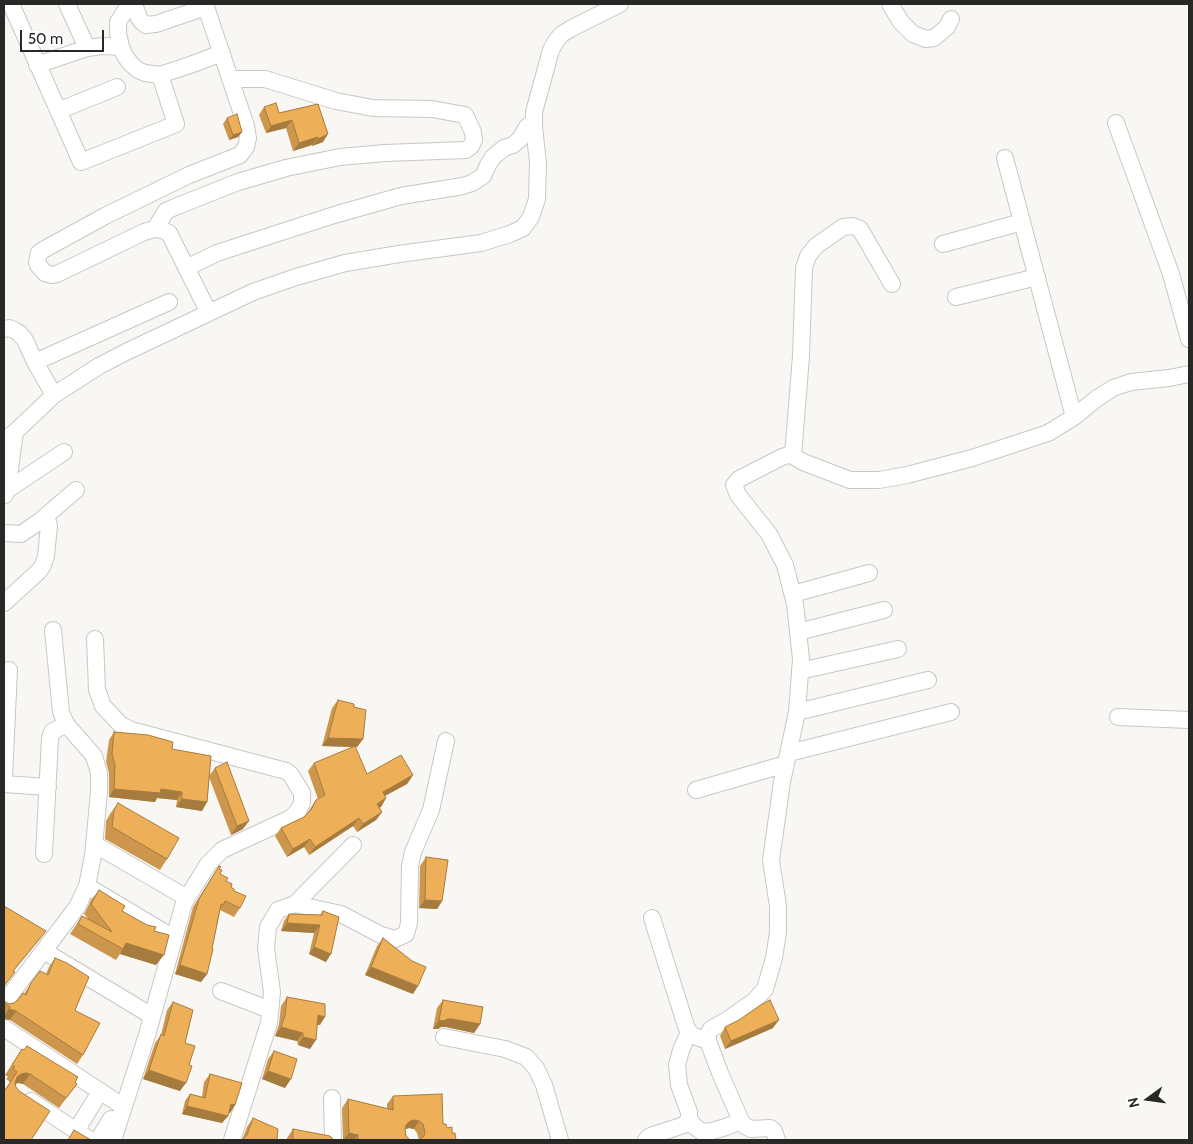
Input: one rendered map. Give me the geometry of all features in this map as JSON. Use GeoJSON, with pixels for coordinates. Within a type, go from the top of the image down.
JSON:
{"type":"FeatureCollection","features":[{"type":"Feature","properties":{"kind":"street"},"geometry":{"type":"LineString","coordinates":[[11,4],[81,162],[176,124],[160,75]]}},
{"type":"Feature","properties":{"kind":"street"},"geometry":{"type":"LineString","coordinates":[[67,4],[87,48]]}},
{"type":"Feature","properties":{"kind":"street"},"geometry":{"type":"LineString","coordinates":[[208,313],[169,234],[163,230],[154,229],[129,239],[57,274],[45,273],[38,265],[38,256],[43,250],[105,216],[189,175],[240,155],[246,147],[248,138],[246,126],[222,53],[205,6],[156,24],[146,25],[142,22],[132,4],[122,15],[118,22],[121,48],[131,64],[145,74],[160,75],[222,53]]}},
{"type":"Feature","properties":{"kind":"street"},"geometry":{"type":"LineString","coordinates":[[5,493],[9,436],[54,395],[99,366],[126,352],[253,292],[326,268],[398,254],[481,243],[510,234],[522,228],[531,217],[537,199],[538,163],[534,112],[552,50],[562,34],[620,4]]}},
{"type":"Feature","properties":{"kind":"street"},"geometry":{"type":"LineString","coordinates":[[890,4],[901,22],[913,34],[926,39],[934,38],[947,27],[951,19]]}},
{"type":"Feature","properties":{"kind":"street"},"geometry":{"type":"LineString","coordinates":[[37,65],[87,48],[103,46],[121,48]]}},
{"type":"Feature","properties":{"kind":"street"},"geometry":{"type":"LineString","coordinates":[[154,229],[166,212],[175,207],[238,182],[286,168],[340,157],[385,152],[466,150],[474,140],[473,132],[465,115],[432,109],[373,108],[336,101],[265,79],[230,78]]}},
{"type":"Feature","properties":{"kind":"street"},"geometry":{"type":"LineString","coordinates":[[58,111],[117,87]]}},
{"type":"Feature","properties":{"kind":"street"},"geometry":{"type":"LineString","coordinates":[[186,268],[241,244],[334,215],[401,196],[472,183],[483,176],[493,157],[504,148],[513,145],[520,139],[527,127],[534,122]]}},
{"type":"Feature","properties":{"kind":"street"},"geometry":{"type":"LineString","coordinates":[[1116,123],[1171,274],[1189,339]]}},
{"type":"Feature","properties":{"kind":"street"},"geometry":{"type":"LineString","coordinates":[[1005,158],[1074,417]]}},
{"type":"Feature","properties":{"kind":"street"},"geometry":{"type":"LineString","coordinates":[[944,244],[1022,222]]}},
{"type":"Feature","properties":{"kind":"street"},"geometry":{"type":"LineString","coordinates":[[793,456],[801,356],[804,268],[808,256],[816,246],[843,227],[853,226],[860,229],[892,284]]}},
{"type":"Feature","properties":{"kind":"street"},"geometry":{"type":"LineString","coordinates":[[956,297],[1037,277]]}},
{"type":"Feature","properties":{"kind":"street"},"geometry":{"type":"LineString","coordinates":[[35,362],[169,302]]}},
{"type":"Feature","properties":{"kind":"street"},"geometry":{"type":"LineString","coordinates":[[4,329],[9,328],[20,333],[54,395]]}},
{"type":"Feature","properties":{"kind":"street"},"geometry":{"type":"LineString","coordinates":[[777,1140],[774,1131],[770,1128],[751,1129],[741,1121],[708,1041],[708,1034],[711,1029],[754,1001],[764,989],[774,958],[778,932],[778,906],[771,860],[782,782],[797,712],[801,659],[795,604],[785,565],[769,534],[738,495],[734,485],[739,479],[782,457],[793,456],[803,462],[850,480],[879,480],[907,475],[972,458],[1048,432],[1074,417],[1113,388],[1131,382],[1189,374]]}},
{"type":"Feature","properties":{"kind":"street"},"geometry":{"type":"LineString","coordinates":[[5,493],[64,452]]}},
{"type":"Feature","properties":{"kind":"street"},"geometry":{"type":"LineString","coordinates":[[4,547],[40,521],[76,490]]}},
{"type":"Feature","properties":{"kind":"street"},"geometry":{"type":"LineString","coordinates":[[4,603],[39,571],[43,565],[46,556],[49,526],[46,520],[40,521]]}},
{"type":"Feature","properties":{"kind":"street"},"geometry":{"type":"LineString","coordinates":[[4,533],[21,534]]}},
{"type":"Feature","properties":{"kind":"street"},"geometry":{"type":"LineString","coordinates":[[793,594],[868,573]]}},
{"type":"Feature","properties":{"kind":"street"},"geometry":{"type":"LineString","coordinates":[[798,632],[884,610]]}},
{"type":"Feature","properties":{"kind":"street"},"geometry":{"type":"LineString","coordinates":[[4,1003],[77,907],[86,886],[93,856],[99,773],[94,756],[66,724],[61,712],[53,630]]}},
{"type":"Feature","properties":{"kind":"street"},"geometry":{"type":"LineString","coordinates":[[94,639],[96,690],[104,706],[121,725],[131,730],[286,770],[302,793],[302,802],[292,818],[222,850],[208,864],[184,903],[152,1016],[113,1140]]}},
{"type":"Feature","properties":{"kind":"street"},"geometry":{"type":"LineString","coordinates":[[800,671],[898,649]]}},
{"type":"Feature","properties":{"kind":"street"},"geometry":{"type":"LineString","coordinates":[[4,777],[9,670]]}},
{"type":"Feature","properties":{"kind":"street"},"geometry":{"type":"LineString","coordinates":[[797,712],[928,680]]}},
{"type":"Feature","properties":{"kind":"street"},"geometry":{"type":"LineString","coordinates":[[696,790],[787,759],[951,712]]}},
{"type":"Feature","properties":{"kind":"street"},"geometry":{"type":"LineString","coordinates":[[1118,717],[1189,720]]}},
{"type":"Feature","properties":{"kind":"street"},"geometry":{"type":"LineString","coordinates":[[44,854],[50,738],[56,728],[66,724]]}},
{"type":"Feature","properties":{"kind":"street"},"geometry":{"type":"LineString","coordinates":[[295,904],[341,914],[381,935],[395,939],[406,934],[409,923],[410,866],[413,852],[431,810],[446,740]]}},
{"type":"Feature","properties":{"kind":"street"},"geometry":{"type":"LineString","coordinates":[[4,784],[48,787]]}},
{"type":"Feature","properties":{"kind":"street"},"geometry":{"type":"LineString","coordinates":[[94,844],[187,898]]}},
{"type":"Feature","properties":{"kind":"street"},"geometry":{"type":"LineString","coordinates":[[232,1140],[269,1023],[272,992],[266,948],[268,926],[278,910],[295,904],[353,845]]}},
{"type":"Feature","properties":{"kind":"street"},"geometry":{"type":"LineString","coordinates":[[86,886],[174,938]]}},
{"type":"Feature","properties":{"kind":"street"},"geometry":{"type":"LineString","coordinates":[[652,918],[686,1026],[694,1036],[708,1041]]}},
{"type":"Feature","properties":{"kind":"street"},"geometry":{"type":"LineString","coordinates":[[44,951],[152,1016]]}},
{"type":"Feature","properties":{"kind":"street"},"geometry":{"type":"LineString","coordinates":[[221,991],[270,1010]]}},
{"type":"Feature","properties":{"kind":"street"},"geometry":{"type":"LineString","coordinates":[[4,1028],[124,1106]]}},
{"type":"Feature","properties":{"kind":"street"},"geometry":{"type":"LineString","coordinates":[[689,1032],[677,1065],[679,1085],[689,1112],[689,1119],[703,1136],[741,1121]]}},
{"type":"Feature","properties":{"kind":"street"},"geometry":{"type":"LineString","coordinates":[[444,1037],[504,1049],[526,1056],[536,1068],[544,1085],[560,1140]]}},
{"type":"Feature","properties":{"kind":"street"},"geometry":{"type":"LineString","coordinates":[[18,1092],[83,1136],[95,1100]]}},
{"type":"Feature","properties":{"kind":"street"},"geometry":{"type":"LineString","coordinates":[[332,1098],[333,1140]]}},
{"type":"Feature","properties":{"kind":"street"},"geometry":{"type":"LineString","coordinates":[[98,1140],[111,1119]]}},
{"type":"Feature","properties":{"kind":"street"},"geometry":{"type":"LineString","coordinates":[[646,1140],[653,1135],[684,1125],[689,1119]]}},
{"type":"Feature","properties":{"kind":"building"},"geometry":{"type":"Polygon","coordinates":[[[276,103],[279,113],[318,104],[328,134],[318,139],[318,137],[299,143],[292,120],[271,126],[264,107],[276,103]]]}},
{"type":"Feature","properties":{"kind":"building"},"geometry":{"type":"Polygon","coordinates":[[[237,114],[242,132],[233,135],[227,118],[237,114]]]}},
{"type":"Feature","properties":{"kind":"building"},"geometry":{"type":"Polygon","coordinates":[[[338,700],[354,704],[354,707],[366,710],[363,739],[328,738],[338,700]]]}},
{"type":"Feature","properties":{"kind":"building"},"geometry":{"type":"Polygon","coordinates":[[[114,732],[148,735],[173,742],[172,749],[211,756],[207,802],[182,799],[182,792],[161,789],[160,793],[114,789],[115,765],[112,754],[114,732]]]}},
{"type":"Feature","properties":{"kind":"building"},"geometry":{"type":"Polygon","coordinates":[[[355,746],[367,774],[401,755],[413,775],[383,792],[386,798],[377,804],[382,812],[363,824],[359,818],[315,847],[310,839],[293,849],[281,828],[304,817],[311,810],[316,800],[325,795],[314,763],[355,746]]]}},
{"type":"Feature","properties":{"kind":"building"},"geometry":{"type":"Polygon","coordinates":[[[227,762],[249,821],[237,826],[215,768],[227,762]]]}},
{"type":"Feature","properties":{"kind":"building"},"geometry":{"type":"Polygon","coordinates":[[[118,803],[179,838],[167,859],[112,827],[114,810],[118,803]]]}},
{"type":"Feature","properties":{"kind":"building"},"geometry":{"type":"Polygon","coordinates":[[[426,857],[448,860],[442,901],[425,900],[426,857]]]}},
{"type":"Feature","properties":{"kind":"building"},"geometry":{"type":"Polygon","coordinates":[[[219,866],[221,867],[219,869],[222,870],[220,874],[228,878],[226,881],[232,884],[231,887],[234,891],[246,896],[240,908],[225,901],[223,905],[221,904],[207,974],[180,965],[199,899],[219,866]]]}},
{"type":"Feature","properties":{"kind":"building"},"geometry":{"type":"Polygon","coordinates":[[[99,890],[125,906],[122,911],[147,925],[156,927],[154,931],[169,935],[164,955],[126,943],[123,949],[78,924],[82,916],[112,932],[91,904],[99,890]]]}},
{"type":"Feature","properties":{"kind":"building"},"geometry":{"type":"Polygon","coordinates":[[[4,906],[46,931],[13,971],[15,972],[4,986],[4,906]]]}},
{"type":"Feature","properties":{"kind":"building"},"geometry":{"type":"Polygon","coordinates":[[[323,911],[339,917],[331,954],[314,947],[320,925],[287,923],[289,914],[322,915],[323,911]]]}},
{"type":"Feature","properties":{"kind":"building"},"geometry":{"type":"Polygon","coordinates":[[[383,938],[412,961],[426,967],[418,986],[371,967],[383,938]]]}},
{"type":"Feature","properties":{"kind":"building"},"geometry":{"type":"Polygon","coordinates":[[[55,958],[89,977],[75,1010],[100,1023],[83,1055],[16,1011],[9,1009],[10,1007],[4,1003],[4,1001],[9,1004],[14,1003],[23,993],[26,995],[31,983],[40,971],[48,975],[55,958]]]}},
{"type":"Feature","properties":{"kind":"building"},"geometry":{"type":"Polygon","coordinates":[[[287,997],[325,1004],[325,1017],[318,1015],[316,1040],[303,1037],[303,1033],[281,1027],[285,1016],[287,997]]]}},
{"type":"Feature","properties":{"kind":"building"},"geometry":{"type":"Polygon","coordinates":[[[443,1000],[483,1007],[480,1024],[452,1019],[439,1020],[443,1000]]]}},
{"type":"Feature","properties":{"kind":"building"},"geometry":{"type":"Polygon","coordinates":[[[770,1000],[779,1020],[731,1041],[725,1027],[770,1000]]]}},
{"type":"Feature","properties":{"kind":"building"},"geometry":{"type":"Polygon","coordinates":[[[173,1002],[193,1010],[185,1043],[195,1046],[189,1065],[192,1066],[186,1083],[149,1070],[161,1034],[164,1036],[173,1002]]]}},
{"type":"Feature","properties":{"kind":"building"},"geometry":{"type":"Polygon","coordinates":[[[27,1046],[78,1077],[75,1082],[77,1084],[66,1098],[30,1074],[21,1074],[17,1077],[15,1083],[19,1091],[50,1111],[31,1140],[5,1140],[4,1092],[17,1072],[13,1069],[15,1067],[12,1065],[22,1049],[24,1050],[27,1046]]]}},
{"type":"Feature","properties":{"kind":"building"},"geometry":{"type":"Polygon","coordinates":[[[274,1051],[297,1059],[291,1079],[268,1071],[274,1051]]]}},
{"type":"Feature","properties":{"kind":"building"},"geometry":{"type":"Polygon","coordinates":[[[210,1074],[242,1083],[235,1105],[231,1104],[228,1116],[187,1106],[190,1094],[205,1098],[210,1074]]]}},
{"type":"Feature","properties":{"kind":"building"},"geometry":{"type":"Polygon","coordinates":[[[442,1094],[443,1124],[446,1124],[447,1128],[452,1127],[452,1133],[455,1133],[456,1140],[419,1140],[424,1136],[425,1132],[423,1124],[415,1120],[410,1121],[405,1129],[406,1136],[410,1140],[358,1140],[358,1135],[349,1133],[348,1099],[393,1110],[393,1096],[442,1094]]]}},
{"type":"Feature","properties":{"kind":"building"},"geometry":{"type":"Polygon","coordinates":[[[253,1118],[278,1129],[277,1140],[242,1140],[247,1135],[253,1118]]]}},
{"type":"Feature","properties":{"kind":"building"},"geometry":{"type":"Polygon","coordinates":[[[293,1129],[330,1136],[334,1140],[293,1140],[293,1129]]]}},
{"type":"Feature","properties":{"kind":"building"},"geometry":{"type":"Polygon","coordinates":[[[74,1130],[91,1140],[68,1140],[74,1130]]]}}]}
